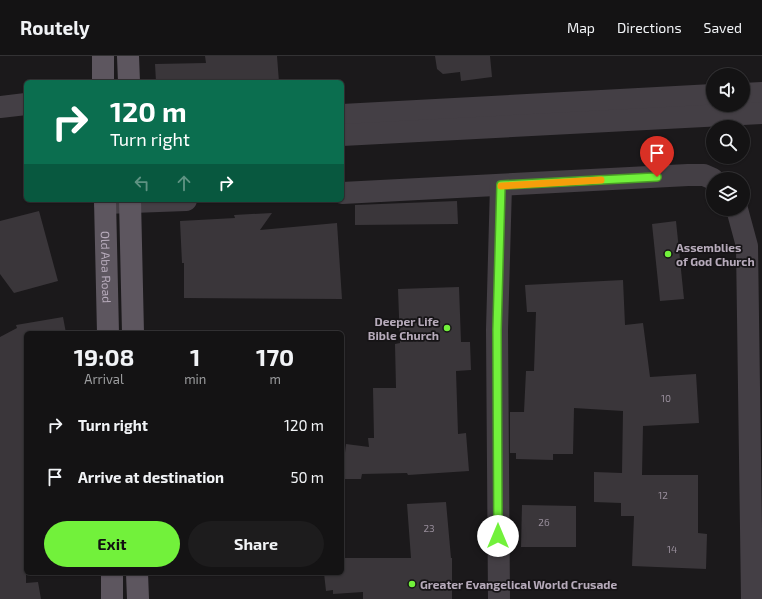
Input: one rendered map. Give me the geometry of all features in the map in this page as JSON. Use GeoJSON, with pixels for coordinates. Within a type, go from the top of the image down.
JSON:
{"type":"FeatureCollection","features":[{"type":"Feature","properties":{"kind":"main road"},"geometry":{"type":"LineString","coordinates":[[103,56],[103,80]]}},
{"type":"Feature","properties":{"kind":"main road"},"geometry":{"type":"LineString","coordinates":[[128,56],[129,80]]}},
{"type":"Feature","properties":{"kind":"main road","name":"Old Aba Road"},"geometry":{"type":"LineString","coordinates":[[105,202],[108,331]]}},
{"type":"Feature","properties":{"kind":"main road","name":"Old Aba Road"},"geometry":{"type":"LineString","coordinates":[[130,202],[133,331]]}},
{"type":"Feature","properties":{"kind":"main road"},"geometry":{"type":"LineString","coordinates":[[112,575],[112,599]]}},
{"type":"Feature","properties":{"kind":"main road"},"geometry":{"type":"LineString","coordinates":[[137,575],[138,599]]}},
{"type":"Feature","properties":{"kind":"street"},"geometry":{"type":"LineString","coordinates":[[750,94],[762,93]]}},
{"type":"Feature","properties":{"kind":"street"},"geometry":{"type":"LineString","coordinates":[[344,115],[706,95]]}},
{"type":"Feature","properties":{"kind":"street"},"geometry":{"type":"LineString","coordinates":[[0,107],[24,104]]}},
{"type":"Feature","properties":{"kind":"street"},"geometry":{"type":"LineString","coordinates":[[344,135],[762,113]]}},
{"type":"Feature","properties":{"kind":"street"},"geometry":{"type":"LineString","coordinates":[[344,193],[688,175],[706,177]]}},
{"type":"Feature","properties":{"kind":"street"},"geometry":{"type":"LineString","coordinates":[[499,599],[497,330],[501,185]]}},
{"type":"Feature","properties":{"kind":"street"},"geometry":{"type":"LineString","coordinates":[[739,216],[747,246],[752,599]]}},
{"type":"Feature","properties":{"kind":"building"},"geometry":{"type":"Polygon","coordinates":[[[205,56],[277,56],[279,80],[156,80],[155,64],[206,63],[205,56]]]}},
{"type":"Feature","properties":{"kind":"building"},"geometry":{"type":"Polygon","coordinates":[[[435,56],[490,56],[492,77],[461,81],[460,72],[443,74],[437,69],[435,56]]]}},
{"type":"Feature","properties":{"kind":"building"},"geometry":{"type":"Polygon","coordinates":[[[457,201],[458,224],[355,225],[355,205],[457,201]]]}},
{"type":"Feature","properties":{"kind":"building"},"geometry":{"type":"Polygon","coordinates":[[[39,211],[58,281],[14,293],[0,274],[0,221],[39,211]]]}},
{"type":"Feature","properties":{"kind":"building"},"geometry":{"type":"Polygon","coordinates":[[[272,213],[260,230],[337,223],[342,299],[184,298],[184,263],[182,263],[180,221],[235,218],[234,215],[272,213]]]}},
{"type":"Feature","properties":{"kind":"building"},"geometry":{"type":"Polygon","coordinates":[[[676,221],[684,299],[660,301],[652,224],[676,221]]]}},
{"type":"Feature","properties":{"kind":"building"},"geometry":{"type":"Polygon","coordinates":[[[623,280],[625,325],[643,323],[650,377],[696,374],[699,423],[643,426],[642,475],[698,475],[698,533],[707,534],[706,569],[632,566],[634,516],[621,516],[621,503],[594,502],[594,472],[622,473],[623,411],[574,408],[573,454],[553,454],[553,460],[516,459],[516,453],[510,453],[510,412],[524,412],[526,371],[534,371],[536,312],[527,312],[525,285],[623,280]]]}},
{"type":"Feature","properties":{"kind":"building"},"geometry":{"type":"Polygon","coordinates":[[[459,287],[461,342],[470,342],[471,370],[456,371],[458,434],[466,433],[469,471],[408,475],[407,473],[362,474],[361,479],[344,479],[346,444],[369,447],[368,438],[374,438],[373,388],[396,388],[395,344],[400,343],[398,289],[459,287]]]}},
{"type":"Feature","properties":{"kind":"building"},"geometry":{"type":"Polygon","coordinates":[[[63,317],[66,331],[24,331],[24,575],[26,575],[26,583],[38,582],[41,599],[0,599],[0,337],[17,328],[16,325],[63,317]]]}},
{"type":"Feature","properties":{"kind":"building"},"geometry":{"type":"Polygon","coordinates":[[[446,502],[452,558],[452,599],[363,599],[363,592],[333,594],[333,590],[326,591],[324,575],[344,575],[344,558],[411,558],[407,504],[446,502]]]}},
{"type":"Feature","properties":{"kind":"building"},"geometry":{"type":"Polygon","coordinates":[[[522,505],[576,506],[576,547],[521,547],[522,505]]]}},
{"type":"Feature","properties":{"kind":"slow traffic"},"geometry":{"type":"LineString","coordinates":[[501,186],[601,180]]}},
{"type":"Feature","properties":{"kind":"place","name":"Assemblies of God Church"},"geometry":{"type":"Point","coordinates":[668,254]}},
{"type":"Feature","properties":{"kind":"place","name":"Deeper Life Bible Church"},"geometry":{"type":"Point","coordinates":[447,328]}},
{"type":"Feature","properties":{"kind":"place","name":"Greater Evangelical World Crusade"},"geometry":{"type":"Point","coordinates":[412,584]}},
{"type":"Feature","properties":{"kind":"route"},"geometry":{"type":"LineString","coordinates":[[498,536],[497,330],[501,185],[657,177]]}}]}
